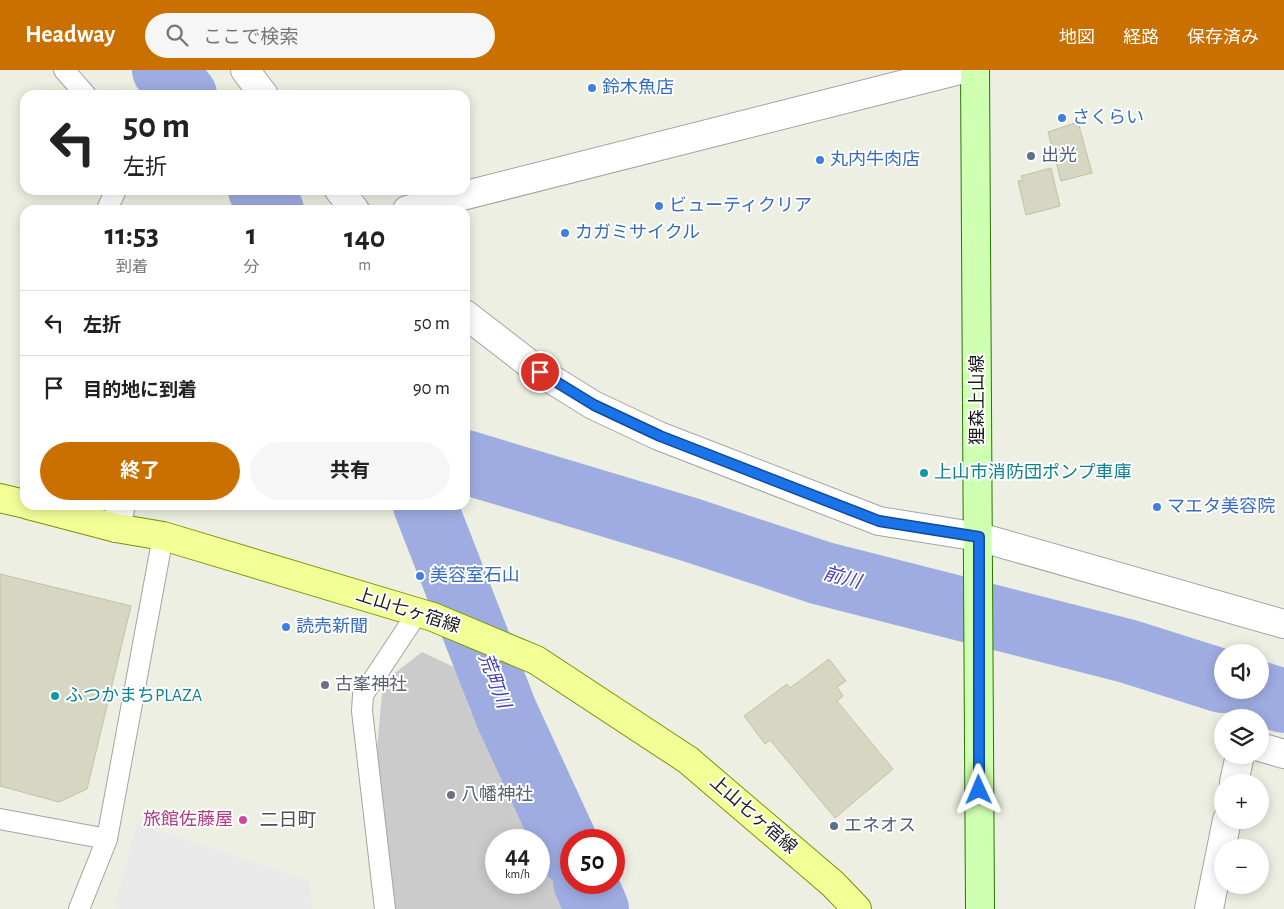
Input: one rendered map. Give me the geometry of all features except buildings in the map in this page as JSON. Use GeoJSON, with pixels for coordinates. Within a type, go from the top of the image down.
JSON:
{"type":"FeatureCollection","features":[{"type":"Feature","properties":{"kind":"main road","name":"狸森上山線"},"geometry":{"type":"LineString","coordinates":[[975,70],[980,909]]}},
{"type":"Feature","properties":{"kind":"main road","name":"上山七ヶ宿線"},"geometry":{"type":"LineString","coordinates":[[0,498],[20,503]]}},
{"type":"Feature","properties":{"kind":"main road","name":"上山七ヶ宿線"},"geometry":{"type":"LineString","coordinates":[[68,510],[119,516],[163,536],[425,614],[536,660],[688,760],[833,884],[857,909]]}},
{"type":"Feature","properties":{"kind":"street"},"geometry":{"type":"LineString","coordinates":[[245,70],[260,90]]}},
{"type":"Feature","properties":{"kind":"street"},"geometry":{"type":"LineString","coordinates":[[470,194],[960,70]]}},
{"type":"Feature","properties":{"kind":"street"},"geometry":{"type":"LineString","coordinates":[[343,195],[351,205]]}},
{"type":"Feature","properties":{"kind":"street"},"geometry":{"type":"LineString","coordinates":[[427,205],[466,195]]}},
{"type":"Feature","properties":{"kind":"street"},"geometry":{"type":"LineString","coordinates":[[470,318],[540,372],[594,405],[660,436],[879,521],[1284,624]]}},
{"type":"Feature","properties":{"kind":"street"},"geometry":{"type":"LineString","coordinates":[[1269,750],[1284,754]]}},
{"type":"Feature","properties":{"kind":"street"},"geometry":{"type":"LineString","coordinates":[[1208,909],[1225,829]]}},
{"type":"Feature","properties":{"kind":"lane"},"geometry":{"type":"LineString","coordinates":[[64,70],[82,90]]}},
{"type":"Feature","properties":{"kind":"lane"},"geometry":{"type":"LineString","coordinates":[[79,909],[107,839],[163,536]]}},
{"type":"Feature","properties":{"kind":"lane"},"geometry":{"type":"LineString","coordinates":[[385,909],[362,711],[363,695],[425,614]]}},
{"type":"Feature","properties":{"kind":"lane"},"geometry":{"type":"LineString","coordinates":[[0,819],[107,839]]}},
{"type":"Feature","properties":{"kind":"shaded area","name":"八幡神社"},"geometry":{"type":"Polygon","coordinates":[[[422,652],[456,668],[471,713],[489,714],[492,734],[538,829],[485,829],[485,894],[550,894],[550,855],[560,876],[560,894],[569,894],[576,909],[395,909],[377,749],[383,682],[422,652]]]}},
{"type":"Feature","properties":{"kind":"shaded area"},"geometry":{"type":"Polygon","coordinates":[[[137,824],[309,881],[312,909],[122,909],[115,906],[137,824]]]}},
{"type":"Feature","properties":{"kind":"waterway","name":"前川"},"geometry":{"type":"LineString","coordinates":[[164,70],[181,90]]}},
{"type":"Feature","properties":{"kind":"waterway","name":"前川"},"geometry":{"type":"LineString","coordinates":[[263,195],[269,205]]}},
{"type":"Feature","properties":{"kind":"waterway","name":"前川"},"geometry":{"type":"LineString","coordinates":[[470,464],[688,529],[821,573],[1127,651],[1214,678]]}},
{"type":"Feature","properties":{"kind":"waterway","name":"荒町川"},"geometry":{"type":"LineString","coordinates":[[427,510],[506,713],[560,830]]}},
{"type":"Feature","properties":{"kind":"waterway","name":"前川"},"geometry":{"type":"LineString","coordinates":[[1269,696],[1284,701]]}},
{"type":"Feature","properties":{"kind":"waterway","name":"荒町川"},"geometry":{"type":"LineString","coordinates":[[590,894],[597,909]]}},
{"type":"Feature","properties":{"kind":"place","name":"鈴木魚店"},"geometry":{"type":"Point","coordinates":[592,88]}},
{"type":"Feature","properties":{"kind":"place","name":"さくらい"},"geometry":{"type":"Point","coordinates":[1062,118]}},
{"type":"Feature","properties":{"kind":"place","name":"出光"},"geometry":{"type":"Point","coordinates":[1031,156]}},
{"type":"Feature","properties":{"kind":"place","name":"丸内牛肉店"},"geometry":{"type":"Point","coordinates":[820,160]}},
{"type":"Feature","properties":{"kind":"place","name":"ビューティクリア"},"geometry":{"type":"Point","coordinates":[659,206]}},
{"type":"Feature","properties":{"kind":"place","name":"カガミサイクル"},"geometry":{"type":"Point","coordinates":[565,233]}},
{"type":"Feature","properties":{"kind":"place","name":"上山市消防団ポンプ車庫"},"geometry":{"type":"Point","coordinates":[924,473]}},
{"type":"Feature","properties":{"kind":"place","name":"マエタ美容院"},"geometry":{"type":"Point","coordinates":[1157,507]}},
{"type":"Feature","properties":{"kind":"place","name":"美容室石山"},"geometry":{"type":"Point","coordinates":[420,576]}},
{"type":"Feature","properties":{"kind":"place","name":"読売新聞"},"geometry":{"type":"Point","coordinates":[286,627]}},
{"type":"Feature","properties":{"kind":"place","name":"古峯神社"},"geometry":{"type":"Point","coordinates":[325,685]}},
{"type":"Feature","properties":{"kind":"place","name":"ふつかまちPLAZA"},"geometry":{"type":"Point","coordinates":[55,696]}},
{"type":"Feature","properties":{"kind":"place","name":"八幡神社"},"geometry":{"type":"Point","coordinates":[451,795]}},
{"type":"Feature","properties":{"kind":"place","name":"旅館佐藤屋"},"geometry":{"type":"Point","coordinates":[243,820]}},
{"type":"Feature","properties":{"kind":"place","name":"エネオス"},"geometry":{"type":"Point","coordinates":[834,826]}},
{"type":"Feature","properties":{"kind":"district","name":"二日町"},"geometry":{"type":"Point","coordinates":[288,820]}},
{"type":"Feature","properties":{"kind":"route"},"geometry":{"type":"LineString","coordinates":[[540,372],[594,405],[660,436],[879,521],[979,537],[979,790]]}}]}
